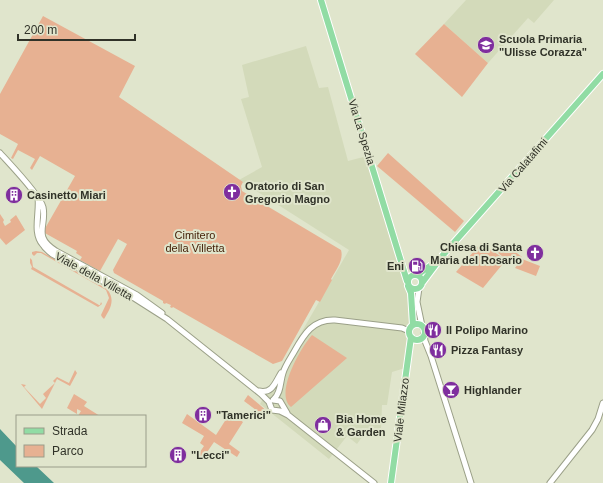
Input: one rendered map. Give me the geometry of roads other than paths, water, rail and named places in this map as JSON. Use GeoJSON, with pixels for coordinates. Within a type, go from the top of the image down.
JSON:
{"type":"FeatureCollection","features":[{"type":"Feature","properties":{"kind":"main road","name":"Via La Spezia"},"geometry":{"type":"LineString","coordinates":[[321,0],[411,293],[411,331]]}},
{"type":"Feature","properties":{"kind":"main road","name":"Via Calatafimi"},"geometry":{"type":"LineString","coordinates":[[420,286],[443,256],[603,74]]}},
{"type":"Feature","properties":{"kind":"main road","name":"Via Calatafimi"},"geometry":{"type":"LineString","coordinates":[[416,275],[443,256]]}},
{"type":"Feature","properties":{"kind":"main road"},"geometry":{"type":"LineString","coordinates":[[403,264],[410,272],[416,275],[421,278],[420,286],[412,289],[408,284],[410,276],[416,275]]}},
{"type":"Feature","properties":{"kind":"main road"},"geometry":{"type":"LineString","coordinates":[[418,324],[422,326],[424,334],[419,339],[415,340],[411,331],[418,324]]}},
{"type":"Feature","properties":{"kind":"main road","name":"Viale Milazzo"},"geometry":{"type":"LineString","coordinates":[[391,483],[411,331]]}},
{"type":"Feature","properties":{"kind":"street","name":"Viale della Villetta"},"geometry":{"type":"LineString","coordinates":[[0,153],[38,198],[39,207],[37,230],[39,239],[44,247],[54,255],[134,298],[167,320],[259,392],[270,406]]}},
{"type":"Feature","properties":{"kind":"street"},"geometry":{"type":"LineString","coordinates":[[420,286],[417,302],[418,313],[422,326]]}},
{"type":"Feature","properties":{"kind":"street"},"geometry":{"type":"LineString","coordinates":[[259,392],[271,390],[305,334],[312,326],[321,321],[337,320],[402,328],[411,331]]}},
{"type":"Feature","properties":{"kind":"street"},"geometry":{"type":"LineString","coordinates":[[424,334],[470,483]]}},
{"type":"Feature","properties":{"kind":"street"},"geometry":{"type":"LineString","coordinates":[[277,411],[281,408],[281,377],[285,368]]}},
{"type":"Feature","properties":{"kind":"street"},"geometry":{"type":"LineString","coordinates":[[280,388],[277,397],[270,402],[272,410],[289,416],[374,483]]}},
{"type":"Feature","properties":{"kind":"street","name":"Viale della Villetta"},"geometry":{"type":"LineString","coordinates":[[259,392],[274,399]]}},
{"type":"Feature","properties":{"kind":"street"},"geometry":{"type":"LineString","coordinates":[[274,399],[281,403],[289,416]]}},
{"type":"Feature","properties":{"kind":"street"},"geometry":{"type":"LineString","coordinates":[[550,483],[588,436],[598,419],[603,403]]}},
{"type":"Feature","properties":{"kind":"water"},"geometry":{"type":"Polygon","coordinates":[[[0,429],[16,446],[16,467],[37,467],[54,483],[24,483],[0,460],[0,429]]]}},
{"type":"Feature","properties":{"kind":"place","name":"Scuola Primaria \"Ulisse Corazza\""},"geometry":{"type":"Point","coordinates":[486,45]}},
{"type":"Feature","properties":{"kind":"place","name":"Oratorio di San Gregorio Magno"},"geometry":{"type":"Point","coordinates":[232,192]}},
{"type":"Feature","properties":{"kind":"place","name":"Casinetto Miari"},"geometry":{"type":"Point","coordinates":[14,195]}},
{"type":"Feature","properties":{"kind":"place","name":"Chiesa di Santa Maria del Rosario"},"geometry":{"type":"Point","coordinates":[535,253]}},
{"type":"Feature","properties":{"kind":"place","name":"Eni"},"geometry":{"type":"Point","coordinates":[417,266]}},
{"type":"Feature","properties":{"kind":"place","name":"Il Polipo Marino"},"geometry":{"type":"Point","coordinates":[433,330]}},
{"type":"Feature","properties":{"kind":"place","name":"Pizza Fantasy"},"geometry":{"type":"Point","coordinates":[438,350]}},
{"type":"Feature","properties":{"kind":"place","name":"Highlander"},"geometry":{"type":"Point","coordinates":[451,390]}},
{"type":"Feature","properties":{"kind":"place","name":"\"Tamerici\""},"geometry":{"type":"Point","coordinates":[203,415]}},
{"type":"Feature","properties":{"kind":"place","name":"Bia Home & Garden"},"geometry":{"type":"Point","coordinates":[323,425]}},
{"type":"Feature","properties":{"kind":"place","name":"\"Lecci\""},"geometry":{"type":"Point","coordinates":[178,455]}},
{"type":"Feature","properties":{"kind":"park label","name":"Cimitero della Villetta"},"geometry":{"type":"Point","coordinates":[195,241]}}]}
